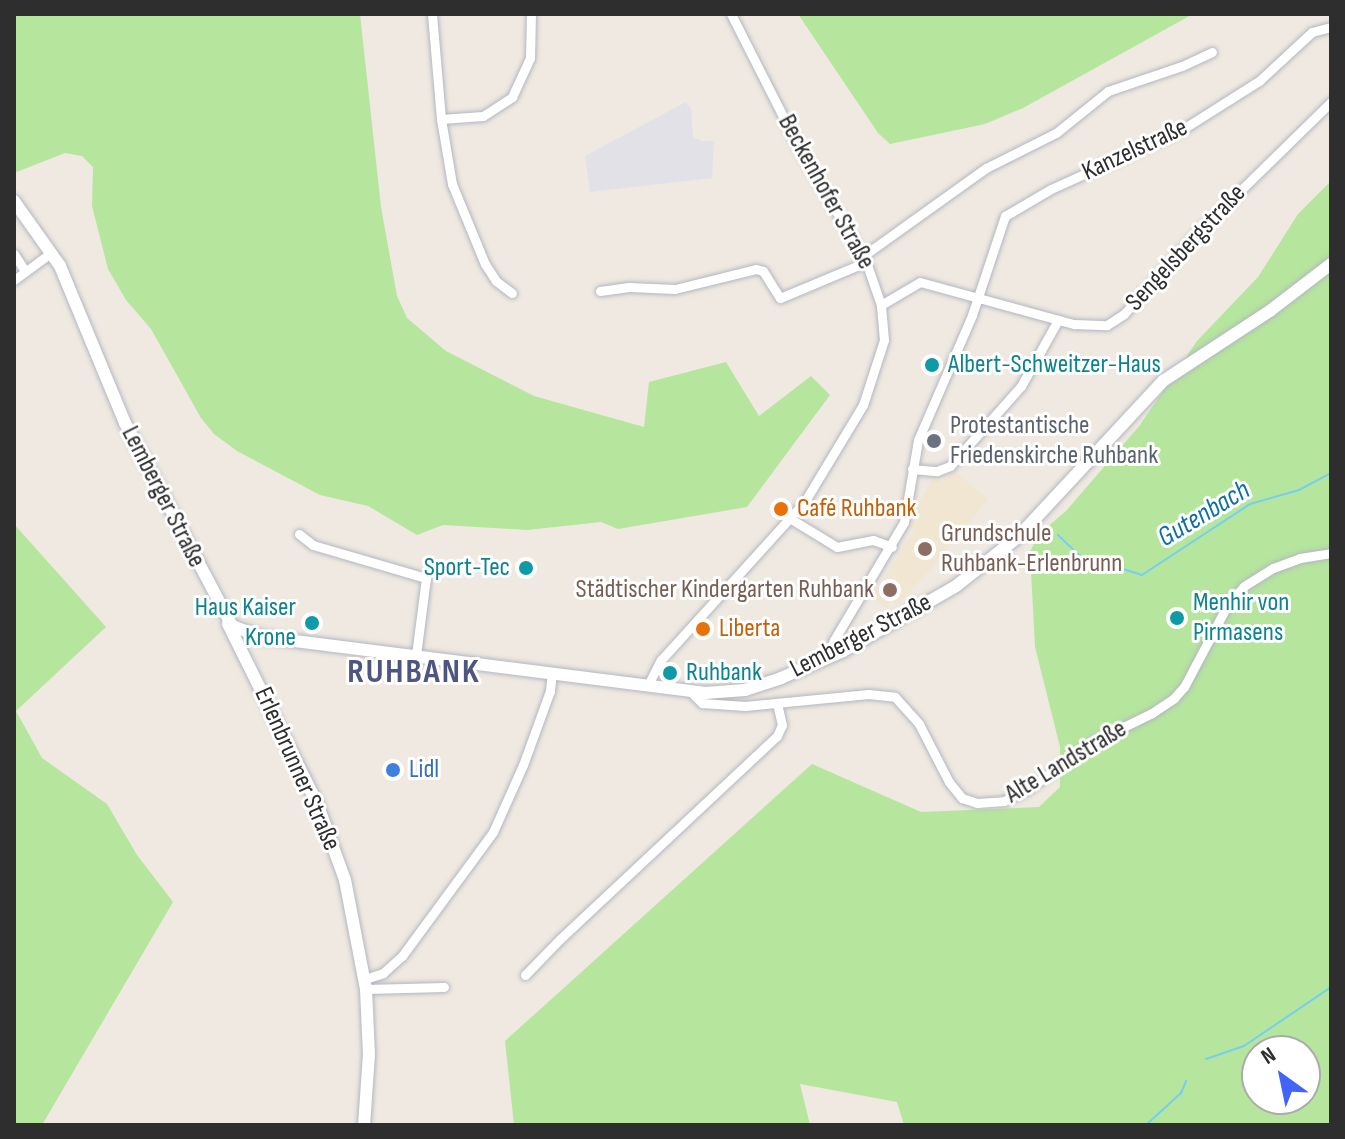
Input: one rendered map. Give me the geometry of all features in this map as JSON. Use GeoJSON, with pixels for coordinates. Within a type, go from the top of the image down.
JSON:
{"type":"FeatureCollection","features":[{"type":"Feature","properties":{"kind":"main road","name":"Lemberger Straße"},"geometry":{"type":"LineString","coordinates":[[14,201],[52,252],[125,423],[226,620],[246,634],[691,692],[745,690],[828,658],[913,612],[983,566],[1051,504],[1163,381],[1271,310],[1331,264]]}},
{"type":"Feature","properties":{"kind":"main road","name":"Erlenbrunner Straße"},"geometry":{"type":"LineString","coordinates":[[226,620],[304,774],[330,834],[353,913],[365,984],[369,1054],[364,1125]]}},
{"type":"Feature","properties":{"kind":"main road"},"geometry":{"type":"LineString","coordinates":[[242,653],[246,634]]}},
{"type":"Feature","properties":{"kind":"street"},"geometry":{"type":"LineString","coordinates":[[432,14],[441,119],[452,184],[490,273],[512,293]]}},
{"type":"Feature","properties":{"kind":"street"},"geometry":{"type":"LineString","coordinates":[[441,119],[483,116],[512,97],[530,58],[531,14]]}},
{"type":"Feature","properties":{"kind":"street","name":"Beckenhofer Straße"},"geometry":{"type":"LineString","coordinates":[[648,685],[661,660],[791,519],[838,452],[869,390],[884,340],[881,305],[865,259],[798,146],[731,14]]}},
{"type":"Feature","properties":{"kind":"street","name":"Kanzelstraße"},"geometry":{"type":"LineString","coordinates":[[828,658],[834,640],[892,547],[906,515],[918,440],[978,299],[1000,223],[1009,211],[1183,129],[1259,81],[1312,32],[1331,27]]}},
{"type":"Feature","properties":{"kind":"street"},"geometry":{"type":"LineString","coordinates":[[600,291],[629,287],[675,289],[756,269],[765,273],[780,298],[865,259],[986,168],[1056,133],[1108,91],[1182,66],[1212,52]]}},
{"type":"Feature","properties":{"kind":"street","name":"Sengelsbergstraße"},"geometry":{"type":"LineString","coordinates":[[881,305],[917,282],[1058,320],[1100,327],[1119,318],[1194,236],[1331,102]]}},
{"type":"Feature","properties":{"kind":"street"},"geometry":{"type":"LineString","coordinates":[[14,280],[52,252]]}},
{"type":"Feature","properties":{"kind":"street"},"geometry":{"type":"LineString","coordinates":[[14,254],[25,271]]}},
{"type":"Feature","properties":{"kind":"street"},"geometry":{"type":"LineString","coordinates":[[912,469],[937,471],[950,466],[1021,386],[1058,320]]}},
{"type":"Feature","properties":{"kind":"street"},"geometry":{"type":"LineString","coordinates":[[791,519],[837,547],[873,540],[892,547]]}},
{"type":"Feature","properties":{"kind":"street"},"geometry":{"type":"LineString","coordinates":[[299,534],[313,545],[426,578],[416,655]]}},
{"type":"Feature","properties":{"kind":"street","name":"Alte Landstraße"},"geometry":{"type":"LineString","coordinates":[[691,692],[708,705],[777,704],[868,694],[895,697],[919,724],[949,782],[962,798],[977,803],[1004,801],[1093,742],[1152,713],[1174,698],[1184,687],[1228,604],[1244,586],[1300,558],[1331,553]]}},
{"type":"Feature","properties":{"kind":"street"},"geometry":{"type":"LineString","coordinates":[[365,984],[402,956],[502,817],[550,691],[552,673]]}},
{"type":"Feature","properties":{"kind":"street"},"geometry":{"type":"LineString","coordinates":[[525,975],[570,929],[777,736],[782,725],[777,704]]}},
{"type":"Feature","properties":{"kind":"street"},"geometry":{"type":"LineString","coordinates":[[365,984],[444,987]]}},
{"type":"Feature","properties":{"kind":"shaded area"},"geometry":{"type":"Polygon","coordinates":[[[686,102],[691,109],[693,137],[701,141],[714,141],[712,178],[590,192],[585,156],[686,102]]]}},
{"type":"Feature","properties":{"kind":"shaded area","name":"Grundschule Ruhbank-Erlenbrunn"},"geometry":{"type":"Polygon","coordinates":[[[953,470],[988,499],[932,568],[898,604],[892,601],[887,608],[872,598],[915,529],[907,524],[934,476],[944,482],[953,470]]]}},
{"type":"Feature","properties":{"kind":"green space"},"geometry":{"type":"Polygon","coordinates":[[[14,14],[360,14],[381,207],[397,296],[407,318],[446,351],[534,396],[644,427],[649,382],[726,362],[759,416],[811,376],[830,395],[747,507],[618,529],[601,522],[527,530],[443,525],[417,535],[368,506],[320,495],[237,451],[214,434],[201,418],[151,329],[126,300],[108,269],[92,206],[93,167],[82,156],[65,153],[14,173],[14,14]]]}},
{"type":"Feature","properties":{"kind":"green space"},"geometry":{"type":"Polygon","coordinates":[[[798,14],[1193,14],[1023,108],[985,124],[890,144],[878,133],[798,14]]]}},
{"type":"Feature","properties":{"kind":"green space"},"geometry":{"type":"Polygon","coordinates":[[[1331,181],[1331,1125],[904,1125],[897,1102],[800,1084],[810,1125],[514,1125],[505,1041],[812,764],[921,812],[1039,807],[1060,787],[1060,747],[1035,647],[1030,552],[1038,535],[1066,511],[1140,425],[1197,341],[1258,277],[1298,214],[1331,181]]]}},
{"type":"Feature","properties":{"kind":"green space"},"geometry":{"type":"Polygon","coordinates":[[[14,524],[106,627],[16,711],[42,758],[107,804],[137,855],[173,902],[42,1125],[14,1125],[14,524]]]}},
{"type":"Feature","properties":{"kind":"waterway","name":"Gutenbach"},"geometry":{"type":"LineString","coordinates":[[1058,535],[1079,555],[1142,575],[1250,504],[1299,490],[1331,473]]}},
{"type":"Feature","properties":{"kind":"waterway"},"geometry":{"type":"LineString","coordinates":[[1206,1059],[1244,1046],[1331,987]]}},
{"type":"Feature","properties":{"kind":"waterway"},"geometry":{"type":"LineString","coordinates":[[1146,1125],[1181,1093],[1186,1081]]}},
{"type":"Feature","properties":{"kind":"place","name":"Albert-Schweitzer-Haus"},"geometry":{"type":"Point","coordinates":[932,365]}},
{"type":"Feature","properties":{"kind":"place","name":"Protestantische Friedenskirche Ruhbank"},"geometry":{"type":"Point","coordinates":[934,441]}},
{"type":"Feature","properties":{"kind":"place","name":"Café Ruhbank"},"geometry":{"type":"Point","coordinates":[781,509]}},
{"type":"Feature","properties":{"kind":"place","name":"Grundschule Ruhbank-Erlenbrunn"},"geometry":{"type":"Point","coordinates":[925,549]}},
{"type":"Feature","properties":{"kind":"place","name":"Sport-Tec"},"geometry":{"type":"Point","coordinates":[526,568]}},
{"type":"Feature","properties":{"kind":"place","name":"Städtischer Kindergarten Ruhbank"},"geometry":{"type":"Point","coordinates":[890,590]}},
{"type":"Feature","properties":{"kind":"place","name":"Menhir von Pirmasens"},"geometry":{"type":"Point","coordinates":[1177,618]}},
{"type":"Feature","properties":{"kind":"place","name":"Haus Kaiser Krone"},"geometry":{"type":"Point","coordinates":[312,623]}},
{"type":"Feature","properties":{"kind":"place","name":"Liberta"},"geometry":{"type":"Point","coordinates":[703,629]}},
{"type":"Feature","properties":{"kind":"place","name":"Ruhbank"},"geometry":{"type":"Point","coordinates":[670,673]}},
{"type":"Feature","properties":{"kind":"place","name":"Lidl"},"geometry":{"type":"Point","coordinates":[393,770]}},
{"type":"Feature","properties":{"kind":"district","name":"RUHBANK"},"geometry":{"type":"Point","coordinates":[414,672]}}]}
